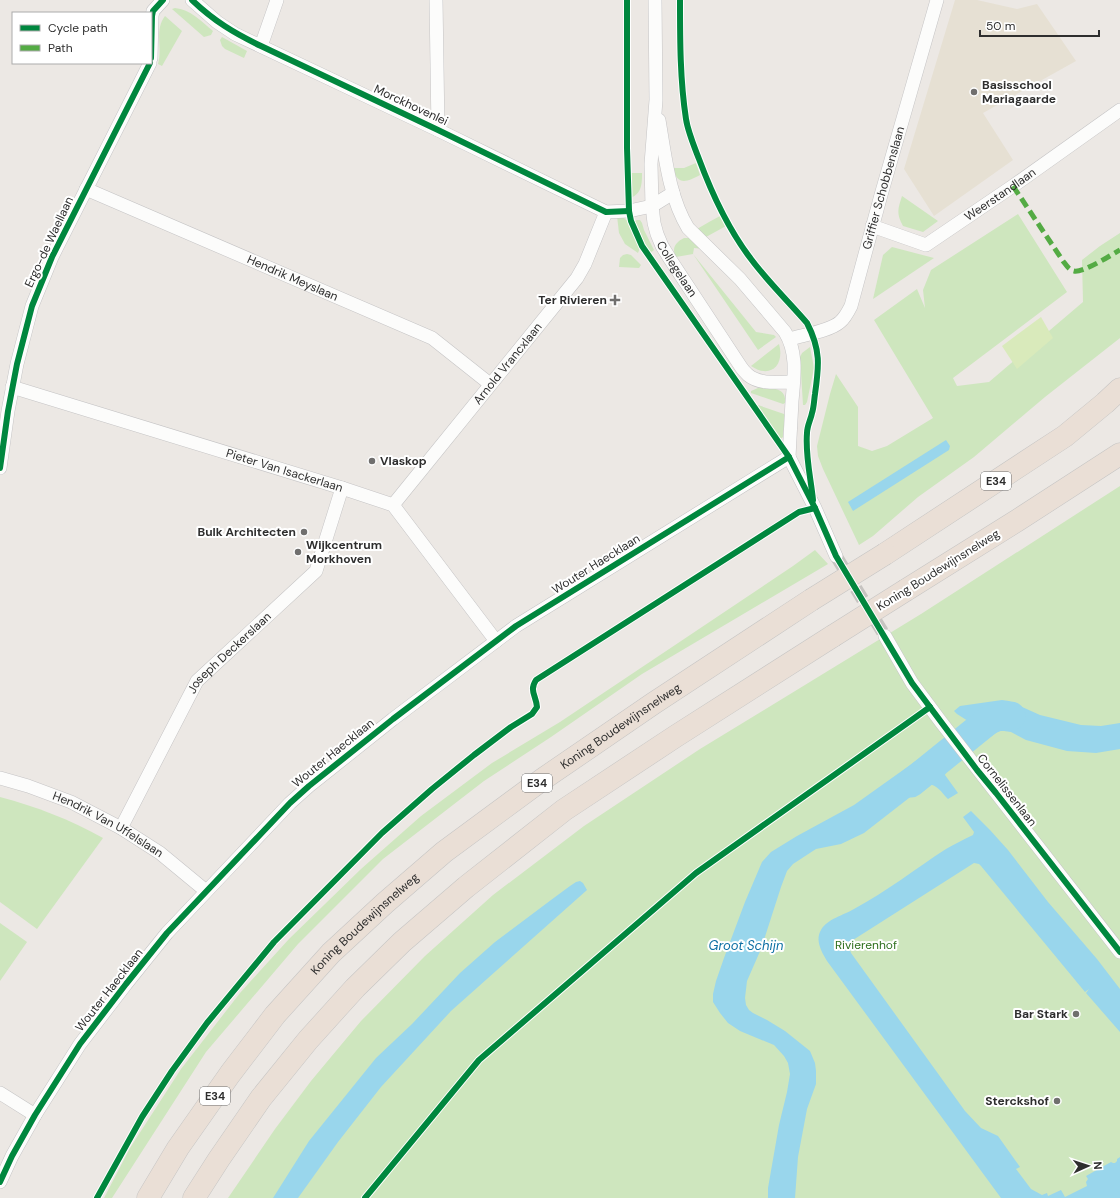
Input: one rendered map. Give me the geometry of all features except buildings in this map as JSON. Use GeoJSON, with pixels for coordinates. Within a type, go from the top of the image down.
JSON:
{"type":"FeatureCollection","features":[{"type":"Feature","properties":{"kind":"highway","name":"Koning Boudewijnsnelweg"},"geometry":{"type":"LineString","coordinates":[[148,1198],[178,1148],[274,1015],[331,953],[385,903],[444,852],[543,779],[654,703],[1065,436],[1120,389]]}},
{"type":"Feature","properties":{"kind":"highway","name":"Koning Boudewijnsnelweg"},"geometry":{"type":"LineString","coordinates":[[194,1198],[218,1159],[261,1098],[308,1040],[355,988],[402,942],[466,887],[564,810],[676,736],[1120,454]]}},
{"type":"Feature","properties":{"kind":"street"},"geometry":{"type":"LineString","coordinates":[[152,16],[153,11],[163,0]]}},
{"type":"Feature","properties":{"kind":"street","name":"Morckhovenlei"},"geometry":{"type":"LineString","coordinates":[[192,0],[201,9],[235,34],[438,130],[606,212],[629,211],[652,206],[673,193]]}},
{"type":"Feature","properties":{"kind":"street"},"geometry":{"type":"LineString","coordinates":[[261,46],[277,0]]}},
{"type":"Feature","properties":{"kind":"street"},"geometry":{"type":"LineString","coordinates":[[436,0],[438,130]]}},
{"type":"Feature","properties":{"kind":"street","name":"Collegelaan"},"geometry":{"type":"LineString","coordinates":[[655,0],[656,100],[651,164],[652,206],[654,223],[662,246],[748,375],[756,380],[793,382]]}},
{"type":"Feature","properties":{"kind":"street","name":"Griffier Schobbenslaan"},"geometry":{"type":"LineString","coordinates":[[790,339],[831,327],[840,322],[851,306],[872,226],[937,0]]}},
{"type":"Feature","properties":{"kind":"street","name":"Ergo-de Waellaan"},"geometry":{"type":"LineString","coordinates":[[0,468],[12,387],[32,306],[52,257],[149,64]]}},
{"type":"Feature","properties":{"kind":"street","name":"Collegelaan"},"geometry":{"type":"LineString","coordinates":[[656,100],[673,193],[682,218],[688,228],[740,279],[790,339],[794,361],[789,457]]}},
{"type":"Feature","properties":{"kind":"street","name":"Weerstandlaan"},"geometry":{"type":"LineString","coordinates":[[872,226],[926,245],[1013,186],[1120,110]]}},
{"type":"Feature","properties":{"kind":"street","name":"Hendrik Meyslaan"},"geometry":{"type":"LineString","coordinates":[[86,189],[432,338],[490,384]]}},
{"type":"Feature","properties":{"kind":"street","name":"Arnold Vrancxlaan"},"geometry":{"type":"LineString","coordinates":[[393,505],[577,278],[585,264],[606,212]]}},
{"type":"Feature","properties":{"kind":"street","name":"Pieter Van Isackerlaan"},"geometry":{"type":"LineString","coordinates":[[12,387],[393,505]]}},
{"type":"Feature","properties":{"kind":"street"},"geometry":{"type":"LineString","coordinates":[[789,457],[836,556]]}},
{"type":"Feature","properties":{"kind":"street","name":"Wouter Haecklaan"},"geometry":{"type":"LineString","coordinates":[[0,1182],[12,1156],[35,1115],[80,1044],[167,933],[290,803],[393,719],[516,626],[789,457]]}},
{"type":"Feature","properties":{"kind":"street","name":"Joseph Deckerslaan"},"geometry":{"type":"LineString","coordinates":[[121,828],[197,681],[316,571],[342,488]]}},
{"type":"Feature","properties":{"kind":"street"},"geometry":{"type":"LineString","coordinates":[[393,505],[496,641]]}},
{"type":"Feature","properties":{"kind":"street","name":"Cornelissenlaan"},"geometry":{"type":"LineString","coordinates":[[884,636],[912,683],[941,722],[1120,952]]}},
{"type":"Feature","properties":{"kind":"street","name":"Hendrik Van Uffelslaan"},"geometry":{"type":"LineString","coordinates":[[0,778],[28,786],[71,802],[121,828],[160,853],[206,891]]}},
{"type":"Feature","properties":{"kind":"street"},"geometry":{"type":"LineString","coordinates":[[0,1093],[35,1115]]}},
{"type":"Feature","properties":{"kind":"shaded area","name":"Basisschool Mariagaarde"},"geometry":{"type":"Polygon","coordinates":[[[955,0],[977,0],[1017,9],[1037,4],[1076,61],[983,113],[1013,160],[934,216],[904,169],[955,0]]]}},
{"type":"Feature","properties":{"kind":"green space"},"geometry":{"type":"Polygon","coordinates":[[[175,8],[196,16],[213,31],[211,35],[204,37],[172,9],[175,8]]]}},
{"type":"Feature","properties":{"kind":"green space"},"geometry":{"type":"Polygon","coordinates":[[[165,16],[182,31],[162,66],[158,64],[160,52],[159,33],[165,16]]]}},
{"type":"Feature","properties":{"kind":"green space"},"geometry":{"type":"Polygon","coordinates":[[[222,37],[247,51],[244,58],[225,49],[220,40],[222,37]]]}},
{"type":"Feature","properties":{"kind":"green space"},"geometry":{"type":"Polygon","coordinates":[[[696,163],[700,175],[687,181],[677,178],[673,168],[684,168],[696,163]]]}},
{"type":"Feature","properties":{"kind":"green space"},"geometry":{"type":"Polygon","coordinates":[[[630,173],[642,173],[639,191],[630,198],[630,173]]]}},
{"type":"Feature","properties":{"kind":"green space"},"geometry":{"type":"Polygon","coordinates":[[[902,196],[938,221],[923,232],[903,226],[899,218],[898,211],[902,196]]]}},
{"type":"Feature","properties":{"kind":"green space"},"geometry":{"type":"Polygon","coordinates":[[[1018,214],[1067,292],[953,378],[957,386],[989,382],[1083,302],[1082,260],[1120,233],[1120,338],[1045,397],[974,457],[918,497],[873,536],[859,545],[818,456],[817,446],[836,374],[858,407],[858,446],[872,451],[887,446],[933,418],[874,320],[917,289],[925,308],[923,290],[931,270],[1018,214]]]}},
{"type":"Feature","properties":{"kind":"green space"},"geometry":{"type":"Polygon","coordinates":[[[620,215],[629,222],[640,248],[638,253],[625,244],[619,233],[617,216],[620,215]]]}},
{"type":"Feature","properties":{"kind":"green space"},"geometry":{"type":"Polygon","coordinates":[[[720,216],[726,226],[706,237],[697,229],[709,222],[720,216]]]}},
{"type":"Feature","properties":{"kind":"green space"},"geometry":{"type":"Polygon","coordinates":[[[637,220],[640,220],[642,223],[654,250],[650,253],[635,223],[637,220]]]}},
{"type":"Feature","properties":{"kind":"green space"},"geometry":{"type":"Polygon","coordinates":[[[684,238],[689,238],[704,249],[694,248],[693,254],[676,257],[674,248],[679,241],[684,238]]]}},
{"type":"Feature","properties":{"kind":"green space"},"geometry":{"type":"Polygon","coordinates":[[[892,247],[934,258],[873,299],[883,255],[892,247]]]}},
{"type":"Feature","properties":{"kind":"green space"},"geometry":{"type":"Polygon","coordinates":[[[627,254],[631,255],[641,265],[639,268],[619,267],[620,258],[627,254]]]}},
{"type":"Feature","properties":{"kind":"green space"},"geometry":{"type":"Polygon","coordinates":[[[693,254],[756,332],[774,335],[776,337],[758,350],[693,254]]]}},
{"type":"Feature","properties":{"kind":"green space"},"geometry":{"type":"Polygon","coordinates":[[[1041,317],[1053,338],[1017,369],[1002,346],[1041,317]]]}},
{"type":"Feature","properties":{"kind":"green space"},"geometry":{"type":"Polygon","coordinates":[[[779,344],[780,359],[774,368],[770,371],[764,371],[758,370],[751,366],[779,344]]]}},
{"type":"Feature","properties":{"kind":"green space"},"geometry":{"type":"Polygon","coordinates":[[[810,347],[814,368],[807,402],[803,405],[800,357],[802,353],[810,347]]]}},
{"type":"Feature","properties":{"kind":"green space"},"geometry":{"type":"Polygon","coordinates":[[[761,387],[778,390],[784,394],[785,403],[783,404],[751,393],[751,391],[761,387]]]}},
{"type":"Feature","properties":{"kind":"green space"},"geometry":{"type":"Polygon","coordinates":[[[755,404],[785,415],[782,438],[778,438],[755,404]]]}},
{"type":"Feature","properties":{"kind":"green space","name":"Rivierenhof"},"geometry":{"type":"Polygon","coordinates":[[[1120,486],[1120,1198],[228,1198],[275,1129],[311,1081],[361,1021],[425,956],[493,895],[584,826],[700,749],[921,614],[1120,486]]]}},
{"type":"Feature","properties":{"kind":"green space"},"geometry":{"type":"Polygon","coordinates":[[[815,550],[828,564],[642,674],[484,781],[383,859],[298,944],[206,1052],[112,1198],[104,1198],[130,1148],[181,1069],[240,993],[289,939],[361,869],[421,816],[492,763],[560,722],[815,550]]]}},
{"type":"Feature","properties":{"kind":"green space"},"geometry":{"type":"Polygon","coordinates":[[[0,797],[53,814],[103,838],[37,929],[0,902],[0,797]]]}},
{"type":"Feature","properties":{"kind":"green space"},"geometry":{"type":"Polygon","coordinates":[[[0,923],[27,942],[0,981],[0,923]]]}},
{"type":"Feature","properties":{"kind":"water"},"geometry":{"type":"Polygon","coordinates":[[[946,440],[950,446],[949,450],[853,511],[848,502],[946,440]]]}},
{"type":"Feature","properties":{"kind":"water"},"geometry":{"type":"Polygon","coordinates":[[[1002,700],[1009,701],[1040,715],[1081,725],[1101,726],[1120,723],[1120,749],[1096,753],[1067,751],[1026,740],[1011,732],[1004,731],[999,731],[984,741],[968,721],[954,711],[960,706],[1002,700]]]}},
{"type":"Feature","properties":{"kind":"water","name":"Groot Schijn"},"geometry":{"type":"Polygon","coordinates":[[[934,748],[949,768],[945,775],[958,793],[948,799],[936,787],[931,784],[927,784],[864,833],[841,844],[816,849],[793,864],[787,871],[781,887],[761,949],[747,981],[745,998],[746,1005],[753,1013],[785,1031],[810,1051],[815,1063],[816,1084],[807,1109],[798,1157],[795,1198],[768,1198],[768,1188],[779,1125],[790,1074],[788,1063],[774,1045],[740,1031],[728,1023],[713,1002],[716,981],[724,958],[762,862],[771,852],[854,805],[934,748]]]}},
{"type":"Feature","properties":{"kind":"water"},"geometry":{"type":"Polygon","coordinates":[[[971,811],[1008,850],[1048,902],[1097,959],[1120,989],[1120,1032],[1086,993],[1089,989],[1085,992],[979,864],[974,863],[853,940],[849,946],[851,953],[965,1111],[981,1128],[998,1136],[1020,1167],[1016,1169],[1031,1189],[1042,1195],[1047,1193],[1048,1196],[1061,1190],[1065,1197],[1087,1186],[1086,1182],[1088,1179],[1086,1176],[1111,1162],[1115,1163],[1120,1157],[1120,1198],[1001,1198],[827,961],[821,949],[819,934],[827,923],[866,902],[946,849],[973,835],[974,832],[963,817],[971,811]]]}},
{"type":"Feature","properties":{"kind":"water"},"geometry":{"type":"Polygon","coordinates":[[[580,881],[587,890],[451,1011],[381,1087],[338,1142],[298,1198],[273,1198],[309,1141],[376,1058],[412,1024],[460,973],[495,942],[570,886],[580,881]]]}},
{"type":"Feature","properties":{"kind":"waterway","name":"Groot Schijn"},"geometry":{"type":"LineString","coordinates":[[911,783],[989,720],[999,716],[1011,716]]}},
{"type":"Feature","properties":{"kind":"tunnel"},"geometry":{"type":"LineString","coordinates":[[836,556],[885,636]]}},
{"type":"Feature","properties":{"kind":"marked path"},"geometry":{"type":"LineString","coordinates":[[1013,186],[1063,261],[1071,270],[1078,271],[1084,269],[1120,250]]}},
{"type":"Feature","properties":{"kind":"cycle path"},"geometry":{"type":"LineString","coordinates":[[152,16],[153,11],[163,0]]}},
{"type":"Feature","properties":{"kind":"cycle path"},"geometry":{"type":"LineString","coordinates":[[192,0],[225,26],[261,46],[606,212],[629,211]]}},
{"type":"Feature","properties":{"kind":"cycle path"},"geometry":{"type":"LineString","coordinates":[[627,0],[627,148],[629,211],[631,221],[642,246],[789,457],[815,508],[836,556],[912,683],[977,770],[1120,952]]}},
{"type":"Feature","properties":{"kind":"cycle path"},"geometry":{"type":"LineString","coordinates":[[680,0],[681,75],[686,119],[691,139],[704,172],[721,211],[735,236],[764,276],[807,323],[815,342],[818,366],[813,408],[807,430],[807,458],[813,500]]}},
{"type":"Feature","properties":{"kind":"cycle path"},"geometry":{"type":"LineString","coordinates":[[0,468],[8,411],[17,364],[32,306],[52,257],[149,64]]}},
{"type":"Feature","properties":{"kind":"cycle path"},"geometry":{"type":"LineString","coordinates":[[0,1182],[12,1156],[35,1115],[80,1044],[167,933],[290,803],[393,719],[516,626],[789,457]]}},
{"type":"Feature","properties":{"kind":"cycle path"},"geometry":{"type":"LineString","coordinates":[[97,1198],[142,1117],[172,1071],[207,1023],[274,942],[382,833],[432,789],[474,755],[511,727],[532,714],[537,707],[533,690],[536,680],[799,512],[815,508]]}},
{"type":"Feature","properties":{"kind":"cycle path"},"geometry":{"type":"LineString","coordinates":[[365,1198],[479,1060],[696,873],[930,707]]}},
{"type":"Feature","properties":{"kind":"place","name":"Basisschool Mariagaarde"},"geometry":{"type":"Point","coordinates":[974,92]}},
{"type":"Feature","properties":{"kind":"place","name":"Ter Rivieren"},"geometry":{"type":"Point","coordinates":[615,300]}},
{"type":"Feature","properties":{"kind":"place","name":"Vlaskop"},"geometry":{"type":"Point","coordinates":[372,461]}},
{"type":"Feature","properties":{"kind":"place","name":"Bulk Architecten"},"geometry":{"type":"Point","coordinates":[304,532]}},
{"type":"Feature","properties":{"kind":"place","name":"Wijkcentrum Morkhoven"},"geometry":{"type":"Point","coordinates":[298,552]}},
{"type":"Feature","properties":{"kind":"place","name":"Bar Stark"},"geometry":{"type":"Point","coordinates":[1076,1014]}},
{"type":"Feature","properties":{"kind":"place","name":"Sterckshof"},"geometry":{"type":"Point","coordinates":[1057,1101]}}]}
